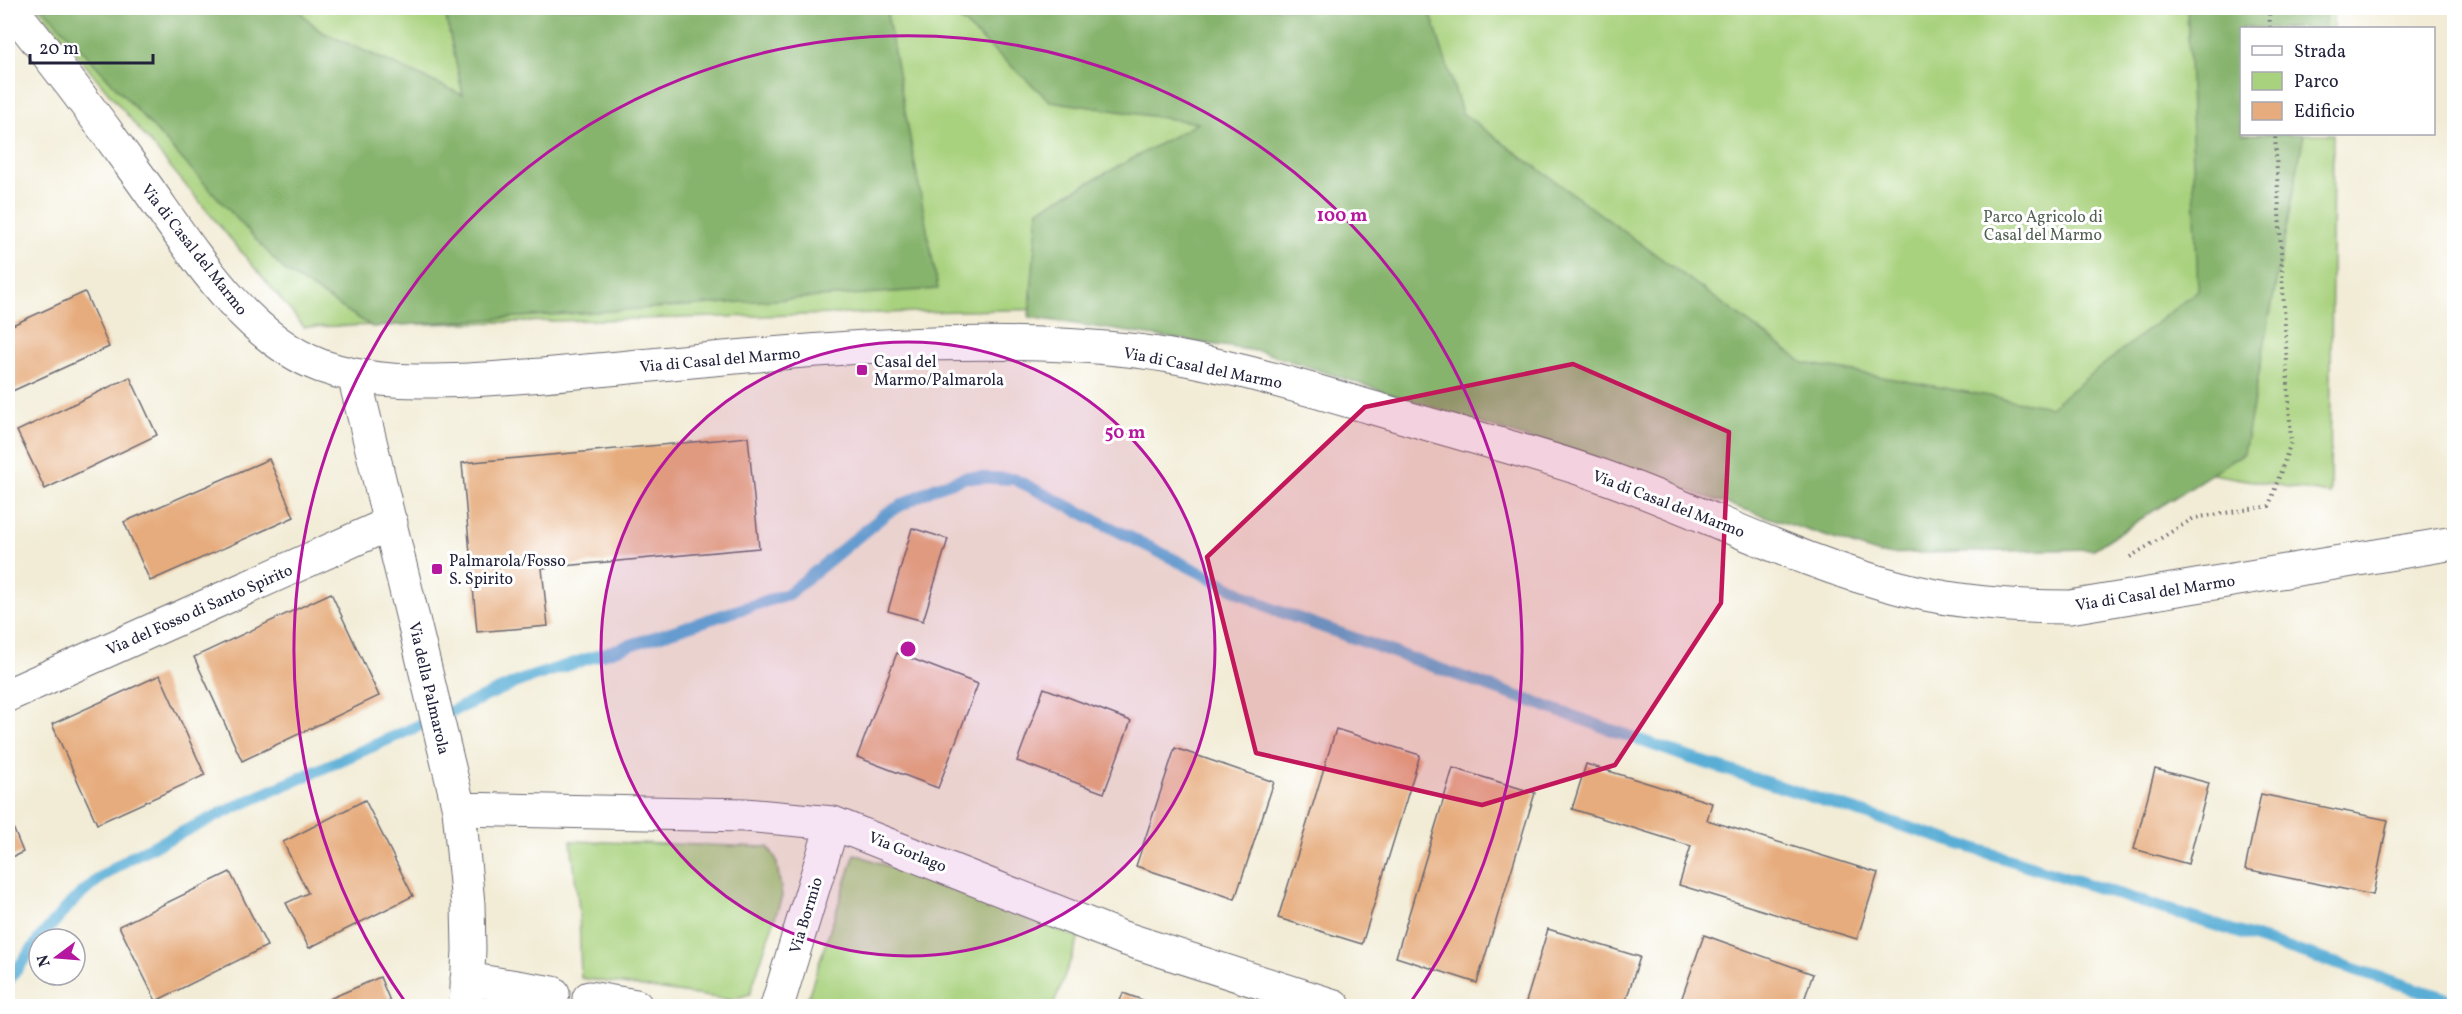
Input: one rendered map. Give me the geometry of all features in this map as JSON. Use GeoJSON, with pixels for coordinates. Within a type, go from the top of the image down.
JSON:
{"type":"FeatureCollection","features":[{"type":"Feature","properties":{"kind":"main road","name":"Via di Casal del Marmo"},"geometry":{"type":"LineString","coordinates":[[11,8],[53,60],[213,276],[245,315],[268,337],[297,355],[318,365],[354,375],[399,380],[502,378],[911,345],[1012,344],[1132,351],[1274,379],[1600,475],[1843,571],[1902,589],[2016,607],[2070,607],[2454,543]]}},
{"type":"Feature","properties":{"kind":"main road","name":"Via della Palmarola"},"geometry":{"type":"LineString","coordinates":[[354,375],[459,809],[468,904],[466,993]]}},
{"type":"Feature","properties":{"kind":"main road","name":"Via del Fosso di Santo Spirito"},"geometry":{"type":"LineString","coordinates":[[8,695],[391,523]]}},
{"type":"Feature","properties":{"kind":"main road","name":"Via Gorlago"},"geometry":{"type":"LineString","coordinates":[[459,809],[745,815],[833,823],[1123,938],[1334,1006]]}},
{"type":"Feature","properties":{"kind":"main road","name":"Via Bormio"},"geometry":{"type":"LineString","coordinates":[[777,1006],[833,823]]}},
{"type":"Feature","properties":{"kind":"main road"},"geometry":{"type":"LineString","coordinates":[[466,993],[553,993]]}},
{"type":"Feature","properties":{"kind":"main road"},"geometry":{"type":"LineString","coordinates":[[588,998],[636,1006]]}},
{"type":"Feature","properties":{"kind":"path"},"geometry":{"type":"LineString","coordinates":[[2269,8],[2270,27]]}},
{"type":"Feature","properties":{"kind":"path"},"geometry":{"type":"LineString","coordinates":[[2126,560],[2194,518],[2269,506],[2291,442],[2275,135]]}},
{"type":"Feature","properties":{"kind":"highlighted area"},"geometry":{"type":"Polygon","coordinates":[[[1573,364],[1729,432],[1721,603],[1615,765],[1482,805],[1256,753],[1207,557],[1365,407],[1573,364]]]}},
{"type":"Feature","properties":{"kind":"green space","name":"Parco Agricolo di Casal del Marmo"},"geometry":{"type":"Polygon","coordinates":[[[38,8],[2333,8],[2333,27],[2240,27],[2240,135],[2333,135],[2330,494],[1211,305],[304,327],[38,8]]]}},
{"type":"Feature","properties":{"kind":"green space"},"geometry":{"type":"Polygon","coordinates":[[[43,8],[296,8],[320,31],[463,95],[444,8],[886,8],[938,289],[372,327],[285,271],[43,8]]]}},
{"type":"Feature","properties":{"kind":"green space"},"geometry":{"type":"Polygon","coordinates":[[[947,8],[1429,8],[1462,113],[1804,363],[2050,407],[2198,290],[2187,8],[2328,8],[2324,27],[2240,27],[2240,135],[2304,135],[2244,453],[2094,549],[1880,554],[1263,352],[1029,317],[1038,210],[1198,123],[1050,101],[947,8]]]}},
{"type":"Feature","properties":{"kind":"green space"},"geometry":{"type":"Polygon","coordinates":[[[571,841],[768,847],[776,859],[782,896],[750,994],[731,1000],[581,978],[579,910],[571,841]]]}},
{"type":"Feature","properties":{"kind":"green space"},"geometry":{"type":"Polygon","coordinates":[[[855,854],[1079,938],[1053,1006],[805,1006],[855,854]]]}},
{"type":"Feature","properties":{"kind":"building"},"geometry":{"type":"Polygon","coordinates":[[[85,292],[109,347],[8,393],[8,327],[85,292]]]}},
{"type":"Feature","properties":{"kind":"building"},"geometry":{"type":"Polygon","coordinates":[[[130,377],[157,435],[45,489],[17,431],[130,377]]]}},
{"type":"Feature","properties":{"kind":"building"},"geometry":{"type":"Polygon","coordinates":[[[748,437],[759,548],[542,568],[548,626],[477,632],[462,463],[748,437]]]}},
{"type":"Feature","properties":{"kind":"building"},"geometry":{"type":"Polygon","coordinates":[[[269,459],[294,517],[150,581],[124,522],[269,459]]]}},
{"type":"Feature","properties":{"kind":"building"},"geometry":{"type":"Polygon","coordinates":[[[912,528],[948,539],[923,621],[888,611],[912,528]]]}},
{"type":"Feature","properties":{"kind":"building"},"geometry":{"type":"Polygon","coordinates":[[[331,593],[379,696],[242,761],[194,657],[331,593]]]}},
{"type":"Feature","properties":{"kind":"building"},"geometry":{"type":"Polygon","coordinates":[[[897,653],[978,684],[938,788],[857,757],[897,653]]]}},
{"type":"Feature","properties":{"kind":"building"},"geometry":{"type":"Polygon","coordinates":[[[160,675],[205,775],[97,824],[52,724],[160,675]]]}},
{"type":"Feature","properties":{"kind":"building"},"geometry":{"type":"Polygon","coordinates":[[[1044,688],[1131,721],[1104,793],[1017,761],[1044,688]]]}},
{"type":"Feature","properties":{"kind":"building"},"geometry":{"type":"Polygon","coordinates":[[[1336,729],[1420,755],[1362,944],[1278,918],[1336,729]]]}},
{"type":"Feature","properties":{"kind":"building"},"geometry":{"type":"Polygon","coordinates":[[[1175,748],[1274,782],[1235,899],[1136,866],[1175,748]]]}},
{"type":"Feature","properties":{"kind":"building"},"geometry":{"type":"Polygon","coordinates":[[[1586,764],[1712,803],[1707,820],[1878,873],[1857,939],[1679,885],[1691,846],[1572,809],[1586,764]]]}},
{"type":"Feature","properties":{"kind":"building"},"geometry":{"type":"Polygon","coordinates":[[[1453,768],[1535,793],[1477,983],[1396,957],[1453,768]]]}},
{"type":"Feature","properties":{"kind":"building"},"geometry":{"type":"Polygon","coordinates":[[[2155,769],[2209,783],[2188,864],[2134,849],[2155,769]]]}},
{"type":"Feature","properties":{"kind":"building"},"geometry":{"type":"Polygon","coordinates":[[[2261,794],[2388,820],[2373,895],[2245,869],[2261,794]]]}},
{"type":"Feature","properties":{"kind":"building"},"geometry":{"type":"Polygon","coordinates":[[[365,800],[413,896],[309,948],[286,903],[308,893],[283,842],[365,800]]]}},
{"type":"Feature","properties":{"kind":"building"},"geometry":{"type":"Polygon","coordinates":[[[8,815],[23,852],[8,859],[8,815]]]}},
{"type":"Feature","properties":{"kind":"building"},"geometry":{"type":"Polygon","coordinates":[[[230,872],[267,946],[156,1001],[119,926],[230,872]]]}},
{"type":"Feature","properties":{"kind":"building"},"geometry":{"type":"Polygon","coordinates":[[[1548,929],[1640,957],[1624,1006],[1525,1005],[1548,929]]]}},
{"type":"Feature","properties":{"kind":"building"},"geometry":{"type":"Polygon","coordinates":[[[1704,935],[1813,974],[1802,1006],[1679,1006],[1704,935]]]}},
{"type":"Feature","properties":{"kind":"building"},"geometry":{"type":"Polygon","coordinates":[[[380,977],[392,1006],[313,1006],[380,977]]]}},
{"type":"Feature","properties":{"kind":"building"},"geometry":{"type":"Polygon","coordinates":[[[1123,993],[1159,1006],[1118,1006],[1123,993]]]}},
{"type":"Feature","properties":{"kind":"waterway"},"geometry":{"type":"LineString","coordinates":[[50,927],[72,902],[101,877],[133,856],[235,807],[522,680],[788,594],[887,513],[932,489],[966,477],[1014,479],[1275,610],[1693,759],[2454,1001]]}},
{"type":"Feature","properties":{"kind":"waterway"},"geometry":{"type":"LineString","coordinates":[[8,981],[27,956]]}},
{"type":"Feature","properties":{"kind":"place","name":"Casal del Marmo/Palmarola"},"geometry":{"type":"Point","coordinates":[862,370]}},
{"type":"Feature","properties":{"kind":"place","name":"Palmarola/Fosso S. Spirito"},"geometry":{"type":"Point","coordinates":[437,569]}}]}
